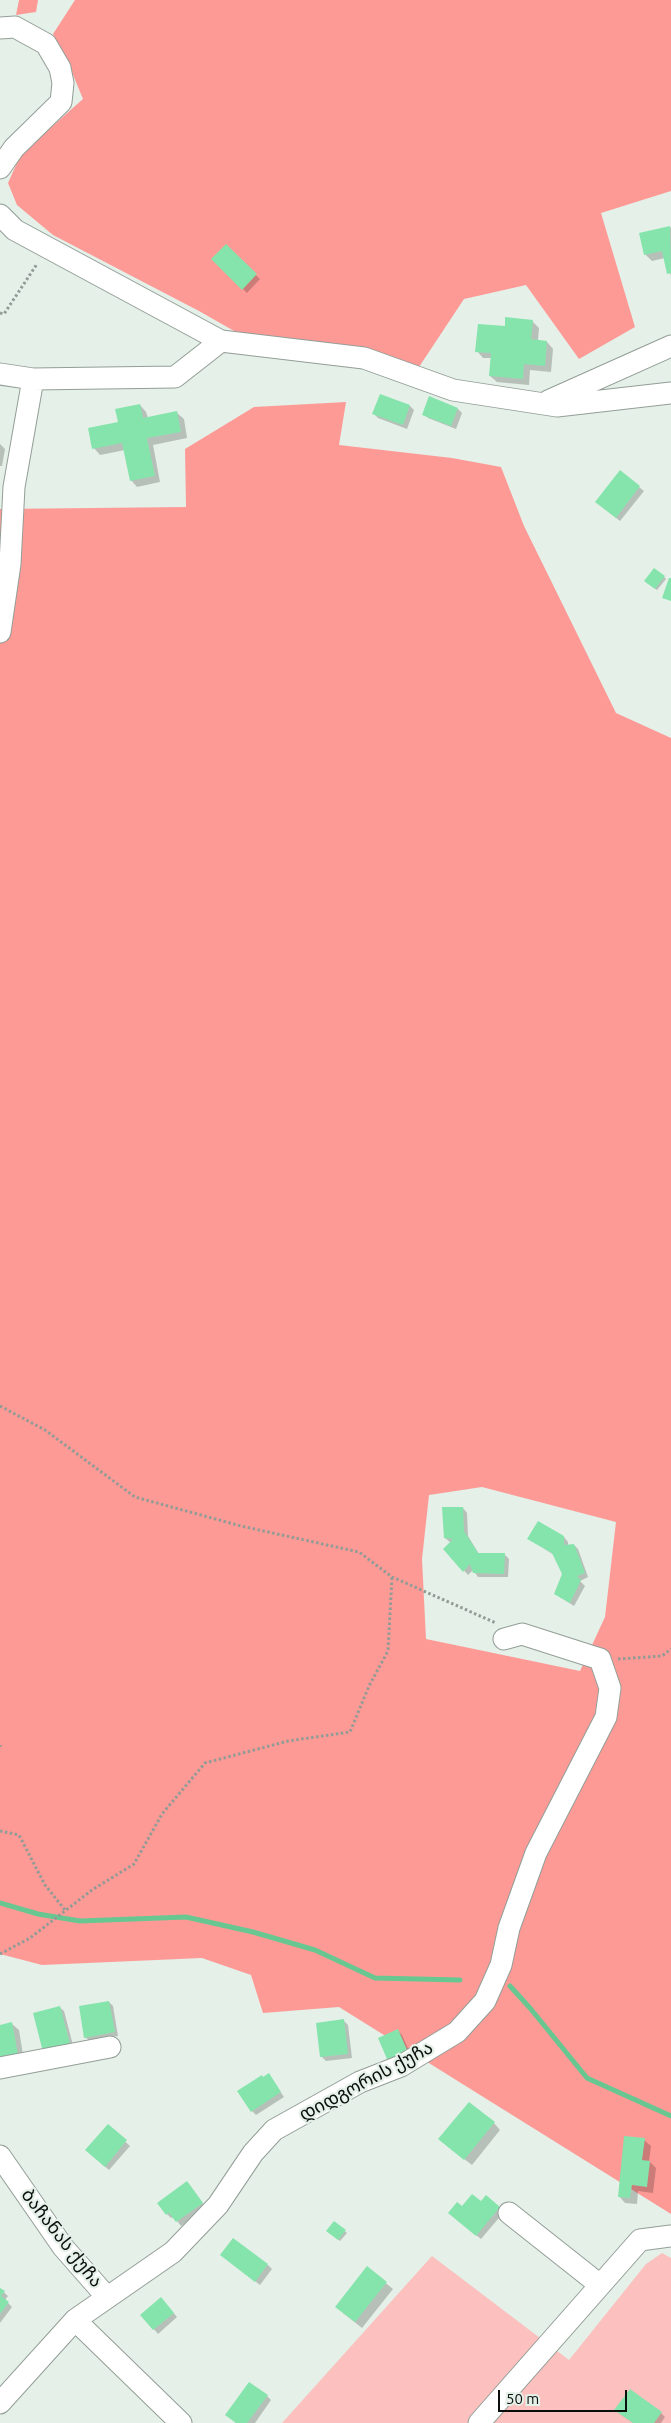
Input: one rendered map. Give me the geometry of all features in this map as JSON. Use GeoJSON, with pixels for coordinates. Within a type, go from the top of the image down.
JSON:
{"type":"FeatureCollection","features":[{"type":"Feature","properties":{"kind":"street"},"geometry":{"type":"LineString","coordinates":[[0,28],[14,28],[46,44],[60,68],[63,83],[61,102],[14,148],[0,168]]}},
{"type":"Feature","properties":{"kind":"street"},"geometry":{"type":"LineString","coordinates":[[0,215],[15,230],[221,340],[364,358],[453,390],[557,406],[671,393]]}},
{"type":"Feature","properties":{"kind":"street"},"geometry":{"type":"LineString","coordinates":[[0,374],[33,379],[175,377],[221,340]]}},
{"type":"Feature","properties":{"kind":"street"},"geometry":{"type":"LineString","coordinates":[[541,404],[671,346]]}},
{"type":"Feature","properties":{"kind":"street"},"geometry":{"type":"LineString","coordinates":[[0,632],[10,564],[7,487],[33,379]]}},
{"type":"Feature","properties":{"kind":"street"},"geometry":{"type":"LineString","coordinates":[[513,1637],[600,1659]]}},
{"type":"Feature","properties":{"kind":"street","name":"დიდგორის ქუჩა"},"geometry":{"type":"LineString","coordinates":[[0,2403],[75,2320],[106,2296],[173,2252],[218,2205],[253,2154],[274,2130],[360,2082],[402,2066],[456,2032],[485,2001],[502,1965],[509,1928],[536,1853],[606,1717],[610,1688],[600,1659]]}},
{"type":"Feature","properties":{"kind":"street"},"geometry":{"type":"LineString","coordinates":[[0,2068],[110,2047]]}},
{"type":"Feature","properties":{"kind":"street","name":"ბაჩანას ქუჩა"},"geometry":{"type":"LineString","coordinates":[[0,2156],[64,2246],[106,2296]]}},
{"type":"Feature","properties":{"kind":"street"},"geometry":{"type":"LineString","coordinates":[[509,2213],[600,2285]]}},
{"type":"Feature","properties":{"kind":"street"},"geometry":{"type":"LineString","coordinates":[[479,2423],[640,2240],[671,2236]]}},
{"type":"Feature","properties":{"kind":"street"},"geometry":{"type":"LineString","coordinates":[[75,2320],[181,2423]]}},
{"type":"Feature","properties":{"kind":"path"},"geometry":{"type":"LineString","coordinates":[[0,313],[4,314],[48,248]]}},
{"type":"Feature","properties":{"kind":"path"},"geometry":{"type":"LineString","coordinates":[[0,1406],[45,1430],[135,1497],[241,1526],[359,1552],[392,1577],[513,1637]]}},
{"type":"Feature","properties":{"kind":"path"},"geometry":{"type":"LineString","coordinates":[[0,1954],[30,1938],[92,1890],[134,1864],[162,1814],[205,1763],[288,1742],[350,1732],[369,1686],[388,1652],[392,1577]]}},
{"type":"Feature","properties":{"kind":"path"},"geometry":{"type":"LineString","coordinates":[[600,1659],[662,1656],[671,1649]]}},
{"type":"Feature","properties":{"kind":"path"},"geometry":{"type":"LineString","coordinates":[[0,1831],[19,1835],[45,1885],[65,1910]]}},
{"type":"Feature","properties":{"kind":"shaded area"},"geometry":{"type":"Polygon","coordinates":[[[19,0],[38,0],[36,12],[16,15],[19,0]]]}},
{"type":"Feature","properties":{"kind":"shaded area"},"geometry":{"type":"Polygon","coordinates":[[[75,0],[671,0],[671,191],[601,213],[635,327],[579,359],[526,285],[464,299],[419,367],[257,344],[199,311],[53,235],[17,205],[8,183],[21,154],[83,99],[69,65],[53,34],[75,0]]]}},
{"type":"Feature","properties":{"kind":"shaded area"},"geometry":{"type":"Polygon","coordinates":[[[346,402],[339,445],[452,458],[501,467],[524,526],[616,713],[671,738],[671,2214],[339,2007],[263,2013],[251,1975],[202,1958],[42,1965],[0,1954],[0,509],[186,507],[185,449],[254,407],[346,402]],[[482,1487],[429,1495],[422,1559],[426,1639],[580,1671],[605,1617],[616,1522],[482,1487]]]}},
{"type":"Feature","properties":{"kind":"shaded area"},"geometry":{"type":"Polygon","coordinates":[[[662,2253],[671,2258],[671,2423],[282,2423],[432,2256],[569,2360],[646,2264],[662,2253]]]}},
{"type":"Feature","properties":{"kind":"building"},"geometry":{"type":"Polygon","coordinates":[[[670,226],[671,273],[667,274],[662,251],[644,255],[639,233],[670,226]]]}},
{"type":"Feature","properties":{"kind":"building"},"geometry":{"type":"Polygon","coordinates":[[[226,244],[257,274],[242,290],[211,259],[226,244]]]}},
{"type":"Feature","properties":{"kind":"building"},"geometry":{"type":"Polygon","coordinates":[[[505,317],[533,320],[531,339],[547,341],[545,366],[524,364],[523,379],[489,376],[491,353],[475,352],[478,324],[505,326],[505,317]]]}},
{"type":"Feature","properties":{"kind":"building"},"geometry":{"type":"Polygon","coordinates":[[[380,394],[410,405],[403,425],[372,414],[380,394]]]}},
{"type":"Feature","properties":{"kind":"building"},"geometry":{"type":"Polygon","coordinates":[[[429,396],[458,408],[451,426],[422,415],[429,396]]]}},
{"type":"Feature","properties":{"kind":"building"},"geometry":{"type":"Polygon","coordinates":[[[140,404],[143,418],[177,411],[181,432],[147,438],[155,476],[130,481],[122,443],[92,449],[88,428],[118,422],[115,409],[140,404]]]}},
{"type":"Feature","properties":{"kind":"building"},"geometry":{"type":"Polygon","coordinates":[[[620,470],[640,486],[616,518],[595,502],[620,470]]]}},
{"type":"Feature","properties":{"kind":"building"},"geometry":{"type":"Polygon","coordinates":[[[654,568],[665,576],[655,589],[644,581],[654,568]]]}},
{"type":"Feature","properties":{"kind":"building"},"geometry":{"type":"Polygon","coordinates":[[[669,578],[671,578],[671,601],[662,598],[669,578]]]}},
{"type":"Feature","properties":{"kind":"building"},"geometry":{"type":"Polygon","coordinates":[[[442,1507],[463,1507],[464,1531],[478,1553],[505,1553],[504,1574],[473,1573],[470,1564],[463,1572],[443,1549],[453,1539],[444,1538],[442,1507]]]}},
{"type":"Feature","properties":{"kind":"building"},"geometry":{"type":"Polygon","coordinates":[[[538,1521],[564,1536],[564,1545],[574,1544],[585,1573],[577,1576],[581,1580],[570,1603],[554,1594],[562,1574],[552,1553],[527,1539],[538,1521]]]}},
{"type":"Feature","properties":{"kind":"building"},"geometry":{"type":"Polygon","coordinates":[[[109,2001],[115,2032],[84,2038],[79,2006],[109,2001]]]}},
{"type":"Feature","properties":{"kind":"building"},"geometry":{"type":"Polygon","coordinates":[[[60,2006],[70,2044],[43,2052],[33,2013],[60,2006]]]}},
{"type":"Feature","properties":{"kind":"building"},"geometry":{"type":"Polygon","coordinates":[[[344,2019],[348,2054],[320,2057],[316,2023],[344,2019]]]}},
{"type":"Feature","properties":{"kind":"building"},"geometry":{"type":"Polygon","coordinates":[[[12,2022],[18,2055],[0,2058],[0,2025],[12,2022]]]}},
{"type":"Feature","properties":{"kind":"building"},"geometry":{"type":"Polygon","coordinates":[[[398,2029],[410,2057],[390,2066],[378,2038],[398,2029]]]}},
{"type":"Feature","properties":{"kind":"building"},"geometry":{"type":"Polygon","coordinates":[[[269,2073],[281,2092],[251,2112],[237,2091],[262,2075],[263,2077],[269,2073]]]}},
{"type":"Feature","properties":{"kind":"building"},"geometry":{"type":"Polygon","coordinates":[[[469,2102],[495,2122],[464,2160],[438,2139],[469,2102]]]}},
{"type":"Feature","properties":{"kind":"building"},"geometry":{"type":"Polygon","coordinates":[[[108,2124],[127,2140],[105,2167],[85,2150],[108,2124]]]}},
{"type":"Feature","properties":{"kind":"building"},"geometry":{"type":"Polygon","coordinates":[[[624,2136],[645,2138],[642,2160],[650,2161],[647,2187],[632,2185],[630,2198],[618,2197],[624,2136]]]}},
{"type":"Feature","properties":{"kind":"building"},"geometry":{"type":"Polygon","coordinates":[[[187,2181],[203,2203],[176,2222],[169,2213],[166,2215],[157,2203],[187,2181]]]}},
{"type":"Feature","properties":{"kind":"building"},"geometry":{"type":"Polygon","coordinates":[[[472,2194],[481,2201],[486,2195],[500,2207],[476,2236],[448,2213],[457,2202],[462,2206],[472,2194]]]}},
{"type":"Feature","properties":{"kind":"building"},"geometry":{"type":"Polygon","coordinates":[[[334,2221],[346,2230],[338,2240],[326,2231],[334,2221]]]}},
{"type":"Feature","properties":{"kind":"building"},"geometry":{"type":"Polygon","coordinates":[[[233,2238],[268,2264],[255,2282],[220,2255],[233,2238]]]}},
{"type":"Feature","properties":{"kind":"building"},"geometry":{"type":"Polygon","coordinates":[[[367,2266],[387,2282],[355,2322],[335,2307],[367,2266]]]}},
{"type":"Feature","properties":{"kind":"building"},"geometry":{"type":"Polygon","coordinates":[[[0,2288],[5,2291],[1,2296],[9,2302],[0,2314],[0,2288]]]}},
{"type":"Feature","properties":{"kind":"building"},"geometry":{"type":"Polygon","coordinates":[[[161,2297],[174,2313],[153,2330],[140,2315],[161,2297]]]}},
{"type":"Feature","properties":{"kind":"building"},"geometry":{"type":"Polygon","coordinates":[[[249,2382],[268,2395],[247,2423],[236,2423],[225,2415],[249,2382]]]}},
{"type":"Feature","properties":{"kind":"building"},"geometry":{"type":"Polygon","coordinates":[[[630,2389],[662,2412],[654,2423],[633,2423],[614,2410],[630,2389]]]}},
{"type":"Feature","properties":{"kind":"waterway"},"geometry":{"type":"LineString","coordinates":[[0,1903],[38,1914],[80,1921],[186,1917],[253,1932],[315,1950],[375,1978],[460,1980]]}},
{"type":"Feature","properties":{"kind":"waterway"},"geometry":{"type":"LineString","coordinates":[[510,1986],[587,2078],[671,2116]]}}]}
